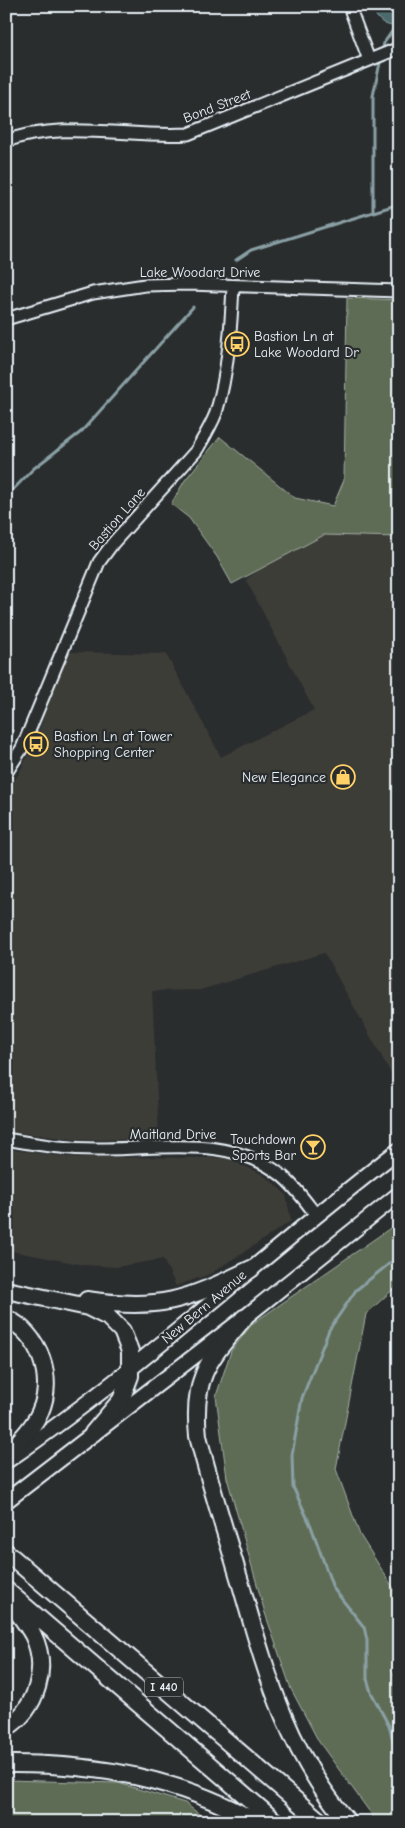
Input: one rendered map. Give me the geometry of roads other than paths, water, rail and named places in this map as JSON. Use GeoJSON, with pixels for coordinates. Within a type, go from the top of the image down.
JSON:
{"type":"FeatureCollection","features":[{"type":"Feature","properties":{"kind":"highway"},"geometry":{"type":"LineString","coordinates":[[13,1291],[122,1305],[158,1304],[199,1294],[251,1268]]}},
{"type":"Feature","properties":{"kind":"highway"},"geometry":{"type":"LineString","coordinates":[[13,1291],[88,1307],[108,1317],[118,1326],[126,1340],[131,1366],[121,1400],[93,1433]]}},
{"type":"Feature","properties":{"kind":"highway"},"geometry":{"type":"LineString","coordinates":[[6,1318],[29,1334],[35,1344],[42,1362],[46,1387],[41,1411],[24,1437],[6,1454]]}},
{"type":"Feature","properties":{"kind":"highway"},"geometry":{"type":"LineString","coordinates":[[244,1318],[204,1370],[196,1402],[198,1436],[263,1663],[280,1710],[308,1768],[348,1822]]}},
{"type":"Feature","properties":{"kind":"highway","name":"I 440"},"geometry":{"type":"LineString","coordinates":[[6,1552],[321,1822]]}},
{"type":"Feature","properties":{"kind":"highway","name":"I 440"},"geometry":{"type":"LineString","coordinates":[[6,1590],[276,1822]]}},
{"type":"Feature","properties":{"kind":"highway"},"geometry":{"type":"LineString","coordinates":[[6,1598],[32,1635],[37,1646],[40,1670],[39,1680],[30,1704],[20,1718],[6,1728]]}},
{"type":"Feature","properties":{"kind":"highway"},"geometry":{"type":"LineString","coordinates":[[6,1764],[66,1765],[149,1778],[195,1792],[256,1822]]}},
{"type":"Feature","properties":{"kind":"main road","name":"New Bern Avenue"},"geometry":{"type":"LineString","coordinates":[[6,1461],[45,1434],[217,1300],[251,1268],[399,1150]]}},
{"type":"Feature","properties":{"kind":"main road"},"geometry":{"type":"LineString","coordinates":[[6,1501],[244,1318],[399,1194]]}},
{"type":"Feature","properties":{"kind":"street"},"geometry":{"type":"LineString","coordinates":[[349,6],[369,60]]}},
{"type":"Feature","properties":{"kind":"street","name":"Bond Street"},"geometry":{"type":"LineString","coordinates":[[6,141],[24,134],[50,131],[82,130],[161,136],[188,134],[399,48]]}},
{"type":"Feature","properties":{"kind":"street","name":"Lake Woodard Drive"},"geometry":{"type":"LineString","coordinates":[[6,319],[69,299],[119,289],[172,284],[399,291]]}},
{"type":"Feature","properties":{"kind":"street","name":"Bastion Lane"},"geometry":{"type":"LineString","coordinates":[[6,773],[22,748],[99,562],[113,543],[196,451],[216,413],[222,381],[233,286]]}},
{"type":"Feature","properties":{"kind":"street","name":"Maitland Drive"},"geometry":{"type":"LineString","coordinates":[[6,1139],[77,1149],[201,1147],[225,1150],[244,1155],[281,1175],[316,1215]]}},
{"type":"Feature","properties":{"kind":"water"},"geometry":{"type":"Polygon","coordinates":[[[399,6],[399,27],[382,22],[376,16],[372,7],[399,6]]]}},
{"type":"Feature","properties":{"kind":"waterway"},"geometry":{"type":"LineString","coordinates":[[382,52],[384,43],[395,27]]}},
{"type":"Feature","properties":{"kind":"waterway"},"geometry":{"type":"LineString","coordinates":[[373,212],[373,96],[381,58]]}},
{"type":"Feature","properties":{"kind":"waterway"},"geometry":{"type":"LineString","coordinates":[[236,260],[251,250],[399,204]]}},
{"type":"Feature","properties":{"kind":"waterway"},"geometry":{"type":"LineString","coordinates":[[6,497],[33,469],[81,432],[193,307]]}},
{"type":"Feature","properties":{"kind":"waterway"},"geometry":{"type":"LineString","coordinates":[[399,1256],[356,1290],[329,1330],[302,1398],[292,1455],[293,1487],[311,1526],[333,1588],[364,1627],[367,1640],[367,1679],[371,1692],[389,1726],[399,1761]]}},
{"type":"Feature","properties":{"kind":"place","name":"Bastion Ln at Lake Woodard Dr"},"geometry":{"type":"Point","coordinates":[237,344]}},
{"type":"Feature","properties":{"kind":"place","name":"Bastion Ln at Tower Shopping Center"},"geometry":{"type":"Point","coordinates":[36,744]}},
{"type":"Feature","properties":{"kind":"place","name":"New Elegance"},"geometry":{"type":"Point","coordinates":[343,777]}},
{"type":"Feature","properties":{"kind":"place","name":"Touchdown Sports Bar"},"geometry":{"type":"Point","coordinates":[313,1147]}}]}
